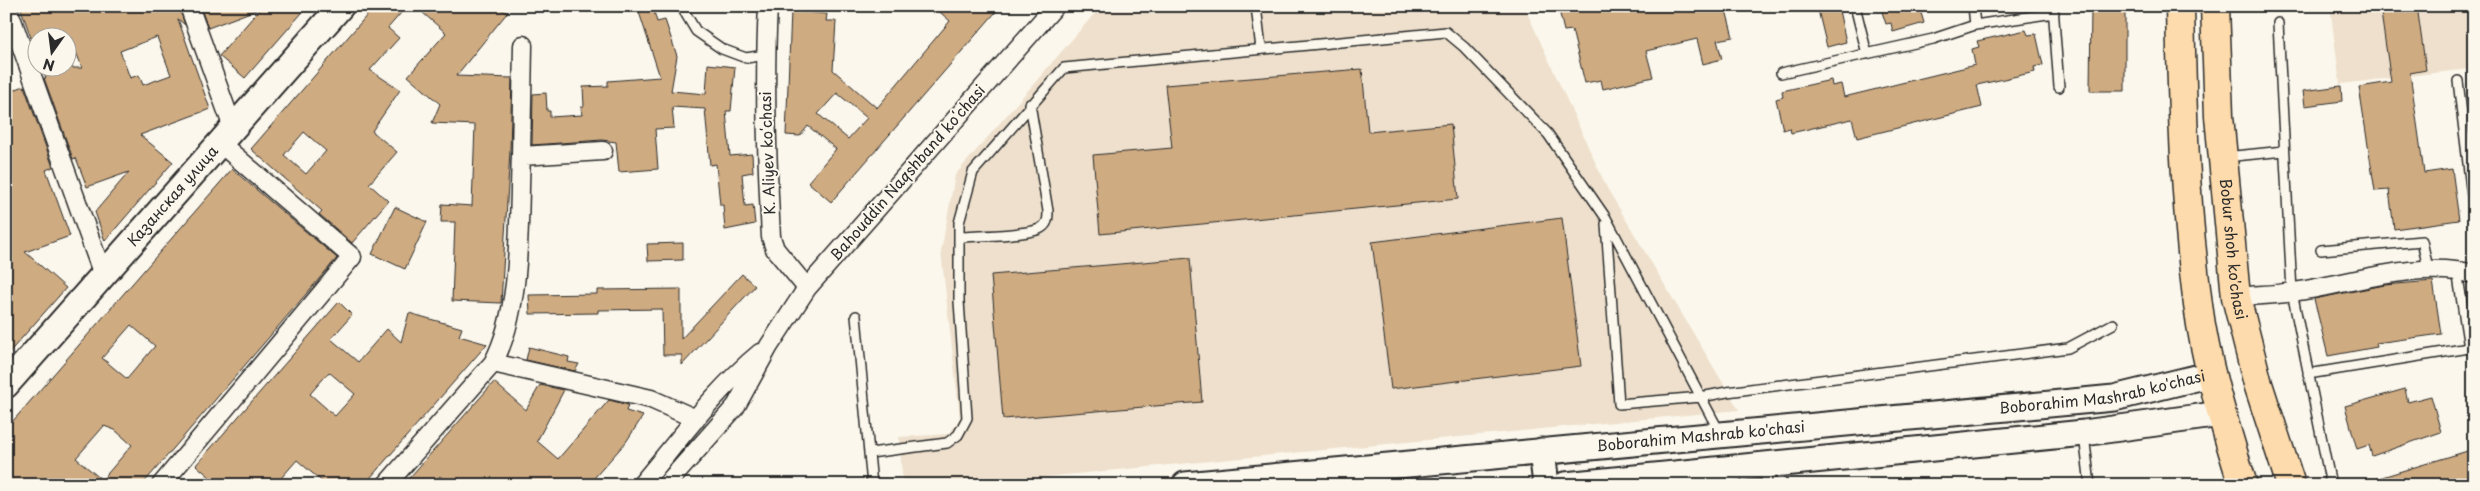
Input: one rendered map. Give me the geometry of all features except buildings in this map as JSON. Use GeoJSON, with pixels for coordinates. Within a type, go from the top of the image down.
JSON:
{"type":"FeatureCollection","features":[{"type":"Feature","properties":{"kind":"main road","name":"Казанская улица"},"geometry":{"type":"LineString","coordinates":[[6,385],[341,6]]}},
{"type":"Feature","properties":{"kind":"main road"},"geometry":{"type":"LineString","coordinates":[[2180,6],[2182,120],[2198,306],[2221,414],[2243,485]]}},
{"type":"Feature","properties":{"kind":"main road","name":"Bobur shoh ko'chasi"},"geometry":{"type":"LineString","coordinates":[[2215,6],[2219,116],[2236,297],[2258,384],[2292,485]]}},
{"type":"Feature","properties":{"kind":"main road","name":"Boborahim Mashrab ko'chasi"},"geometry":{"type":"LineString","coordinates":[[1185,485],[2114,398],[2212,374]]}},
{"type":"Feature","properties":{"kind":"main road"},"geometry":{"type":"LineString","coordinates":[[1565,485],[1766,474],[2221,414]]}},
{"type":"Feature","properties":{"kind":"main road"},"geometry":{"type":"LineString","coordinates":[[1542,451],[1546,485]]}},
{"type":"Feature","properties":{"kind":"street"},"geometry":{"type":"LineString","coordinates":[[7,6],[103,275]]}},
{"type":"Feature","properties":{"kind":"street"},"geometry":{"type":"LineString","coordinates":[[161,485],[352,257],[227,135],[189,6]]}},
{"type":"Feature","properties":{"kind":"street","name":"K. Aliyev koʻchasi"},"geometry":{"type":"LineString","coordinates":[[768,6],[765,55],[771,237],[775,249],[807,288]]}},
{"type":"Feature","properties":{"kind":"street","name":"Bahouddin Naqshband koʻchasi"},"geometry":{"type":"LineString","coordinates":[[769,346],[807,288],[1055,6]]}},
{"type":"Feature","properties":{"kind":"street"},"geometry":{"type":"LineString","coordinates":[[386,485],[493,363],[504,344],[514,288],[521,156],[523,45]]}},
{"type":"Feature","properties":{"kind":"street"},"geometry":{"type":"LineString","coordinates":[[521,156],[603,151]]}},
{"type":"Feature","properties":{"kind":"street"},"geometry":{"type":"LineString","coordinates":[[2236,297],[2292,292],[2428,268],[2465,272]]}},
{"type":"Feature","properties":{"kind":"street"},"geometry":{"type":"LineString","coordinates":[[641,485],[742,368],[769,346]]}},
{"type":"Feature","properties":{"kind":"street"},"geometry":{"type":"LineString","coordinates":[[666,485],[736,406],[769,346]]}},
{"type":"Feature","properties":{"kind":"street"},"geometry":{"type":"LineString","coordinates":[[493,363],[651,399],[696,419]]}},
{"type":"Feature","properties":{"kind":"lane"},"geometry":{"type":"LineString","coordinates":[[681,6],[696,31],[722,49],[746,58],[765,55]]}},
{"type":"Feature","properties":{"kind":"lane"},"geometry":{"type":"LineString","coordinates":[[1256,6],[1261,49]]}},
{"type":"Feature","properties":{"kind":"lane"},"geometry":{"type":"LineString","coordinates":[[1855,6],[1867,54]]}},
{"type":"Feature","properties":{"kind":"lane"},"geometry":{"type":"LineString","coordinates":[[1973,6],[1975,25]]}},
{"type":"Feature","properties":{"kind":"lane"},"geometry":{"type":"LineString","coordinates":[[1781,73],[1933,39],[1975,25],[2054,10],[2059,87]]}},
{"type":"Feature","properties":{"kind":"lane"},"geometry":{"type":"LineString","coordinates":[[2278,23],[2292,292],[2331,485]]}},
{"type":"Feature","properties":{"kind":"lane"},"geometry":{"type":"LineString","coordinates":[[870,453],[947,443],[958,435],[966,418],[959,301],[959,222],[974,172],[1030,104],[1064,68],[1446,32],[1464,47],[1548,134],[1606,218],[1720,434]]}},
{"type":"Feature","properties":{"kind":"lane"},"geometry":{"type":"LineString","coordinates":[[2458,81],[2474,213]]}},
{"type":"Feature","properties":{"kind":"lane"},"geometry":{"type":"LineString","coordinates":[[959,237],[1041,229],[1047,222],[1048,211],[1030,104]]}},
{"type":"Feature","properties":{"kind":"lane"},"geometry":{"type":"LineString","coordinates":[[2223,157],[2284,151]]}},
{"type":"Feature","properties":{"kind":"lane"},"geometry":{"type":"LineString","coordinates":[[1606,218],[1619,404],[1701,398],[1727,392],[2068,348],[2113,324]]}},
{"type":"Feature","properties":{"kind":"lane"},"geometry":{"type":"LineString","coordinates":[[2320,250],[2422,241],[2428,268]]}},
{"type":"Feature","properties":{"kind":"lane"},"geometry":{"type":"LineString","coordinates":[[2308,374],[2469,348],[2465,272]]}},
{"type":"Feature","properties":{"kind":"lane"},"geometry":{"type":"LineString","coordinates":[[856,316],[872,485]]}},
{"type":"Feature","properties":{"kind":"lane"},"geometry":{"type":"LineString","coordinates":[[2084,433],[2090,485]]}},
{"type":"Feature","properties":{"kind":"shaded area"},"geometry":{"type":"Polygon","coordinates":[[[1101,6],[1524,6],[1607,188],[1739,410],[961,485],[903,485],[899,437],[949,434],[960,418],[941,252],[955,175],[1101,6]]]}},
{"type":"Feature","properties":{"kind":"shaded area"},"geometry":{"type":"Polygon","coordinates":[[[2330,6],[2474,6],[2474,112],[2469,69],[2340,84],[2330,6]]]}}]}
